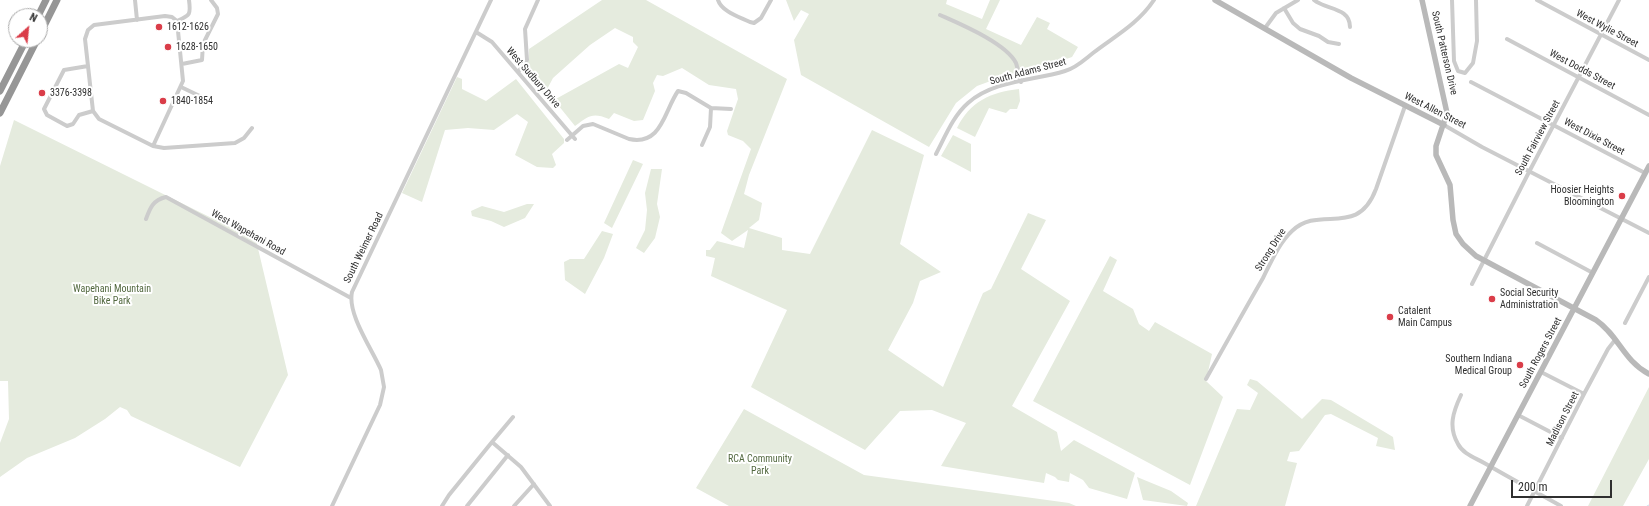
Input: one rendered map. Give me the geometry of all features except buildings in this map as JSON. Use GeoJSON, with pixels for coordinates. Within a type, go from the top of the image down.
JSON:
{"type":"FeatureCollection","features":[{"type":"Feature","properties":{"kind":"highway"},"geometry":{"type":"LineString","coordinates":[[48,18],[57,0]]}},
{"type":"Feature","properties":{"kind":"highway"},"geometry":{"type":"LineString","coordinates":[[0,91],[22,48]]}},
{"type":"Feature","properties":{"kind":"highway"},"geometry":{"type":"LineString","coordinates":[[0,113],[33,48]]}},
{"type":"Feature","properties":{"kind":"street"},"geometry":{"type":"LineString","coordinates":[[135,0],[137,20]]}},
{"type":"Feature","properties":{"kind":"street"},"geometry":{"type":"LineString","coordinates":[[177,21],[189,15],[189,0]]}},
{"type":"Feature","properties":{"kind":"street"},"geometry":{"type":"LineString","coordinates":[[182,64],[202,60],[203,44],[218,14],[217,8],[210,0]]}},
{"type":"Feature","properties":{"kind":"street","name":"South Weimer Road"},"geometry":{"type":"LineString","coordinates":[[332,506],[378,411],[384,392],[384,379],[381,370],[353,312],[351,298],[355,285],[491,0]]}},
{"type":"Feature","properties":{"kind":"street"},"geometry":{"type":"LineString","coordinates":[[518,72],[527,60],[525,29],[538,0]]}},
{"type":"Feature","properties":{"kind":"street"},"geometry":{"type":"LineString","coordinates":[[718,0],[719,4],[724,9],[754,23],[760,20],[771,0]]}},
{"type":"Feature","properties":{"kind":"street","name":"South Adams Street"},"geometry":{"type":"LineString","coordinates":[[936,154],[957,115],[967,103],[980,94],[999,86],[1067,71],[1078,66],[1133,25],[1154,0]]}},
{"type":"Feature","properties":{"kind":"street","name":"West Allen Street"},"geometry":{"type":"LineString","coordinates":[[1215,0],[1351,78],[1444,125],[1529,172],[1621,220],[1649,233]]}},
{"type":"Feature","properties":{"kind":"street"},"geometry":{"type":"LineString","coordinates":[[1266,28],[1276,13],[1298,0]]}},
{"type":"Feature","properties":{"kind":"street"},"geometry":{"type":"LineString","coordinates":[[1314,0],[1324,6],[1345,14],[1349,19],[1350,27]]}},
{"type":"Feature","properties":{"kind":"street","name":"South Patterson Drive"},"geometry":{"type":"LineString","coordinates":[[1422,0],[1447,113],[1436,146],[1436,155],[1450,185],[1455,228],[1459,238],[1467,250],[1484,261],[1604,326],[1631,362],[1649,374]]}},
{"type":"Feature","properties":{"kind":"street"},"geometry":{"type":"LineString","coordinates":[[1452,0],[1454,61],[1458,71],[1465,73],[1473,63],[1477,40],[1476,0]]}},
{"type":"Feature","properties":{"kind":"street","name":"West Wylie Street"},"geometry":{"type":"LineString","coordinates":[[1537,0],[1649,60]]}},
{"type":"Feature","properties":{"kind":"street","name":"South Fairview Street"},"geometry":{"type":"LineString","coordinates":[[1472,284],[1619,0]]}},
{"type":"Feature","properties":{"kind":"street"},"geometry":{"type":"LineString","coordinates":[[1284,8],[1293,23],[1300,29],[1319,36],[1328,42],[1339,44]]}},
{"type":"Feature","properties":{"kind":"street"},"geometry":{"type":"LineString","coordinates":[[940,15],[976,32],[1007,53],[1016,63],[1021,82]]}},
{"type":"Feature","properties":{"kind":"street"},"geometry":{"type":"LineString","coordinates":[[153,146],[181,87],[183,78],[177,21],[170,16],[98,23],[91,27],[85,34],[84,39],[94,111],[97,117],[153,146],[170,148],[235,143],[244,138],[252,128]]}},
{"type":"Feature","properties":{"kind":"street","name":"West Sudbury Drive"},"geometry":{"type":"LineString","coordinates":[[476,32],[492,42],[573,137]]}},
{"type":"Feature","properties":{"kind":"street","name":"West Dodds Street"},"geometry":{"type":"LineString","coordinates":[[1507,39],[1649,115]]}},
{"type":"Feature","properties":{"kind":"street"},"geometry":{"type":"LineString","coordinates":[[88,66],[64,70],[44,109],[47,115],[67,126],[72,124],[79,115],[94,111]]}},
{"type":"Feature","properties":{"kind":"street","name":"West Dixie Street"},"geometry":{"type":"LineString","coordinates":[[1471,82],[1554,124],[1645,173]]}},
{"type":"Feature","properties":{"kind":"street"},"geometry":{"type":"LineString","coordinates":[[181,87],[206,99]]}},
{"type":"Feature","properties":{"kind":"street"},"geometry":{"type":"LineString","coordinates":[[567,140],[573,137],[583,126],[593,124],[629,139],[646,139],[663,124],[673,98],[678,91],[711,108],[731,109]]}},
{"type":"Feature","properties":{"kind":"street","name":"Strong Drive"},"geometry":{"type":"LineString","coordinates":[[1206,379],[1278,251],[1292,230],[1308,221],[1352,217],[1370,203],[1405,106]]}},
{"type":"Feature","properties":{"kind":"street"},"geometry":{"type":"LineString","coordinates":[[702,145],[710,127],[711,108]]}},
{"type":"Feature","properties":{"kind":"street","name":"South Rogers Street"},"geometry":{"type":"LineString","coordinates":[[1470,506],[1649,166]]}},
{"type":"Feature","properties":{"kind":"street","name":"West Wapehani Road"},"geometry":{"type":"LineString","coordinates":[[146,219],[152,205],[159,198],[166,197],[351,298]]}},
{"type":"Feature","properties":{"kind":"street"},"geometry":{"type":"LineString","coordinates":[[1537,243],[1593,272]]}},
{"type":"Feature","properties":{"kind":"street"},"geometry":{"type":"LineString","coordinates":[[1625,323],[1649,277]]}},
{"type":"Feature","properties":{"kind":"street","name":"Madison Street"},"geometry":{"type":"LineString","coordinates":[[1527,506],[1584,394],[1608,349],[1615,340]]}},
{"type":"Feature","properties":{"kind":"street"},"geometry":{"type":"LineString","coordinates":[[1541,372],[1584,394]]}},
{"type":"Feature","properties":{"kind":"street"},"geometry":{"type":"LineString","coordinates":[[1461,395],[1453,412],[1451,424],[1458,446],[1490,467],[1561,506]]}},
{"type":"Feature","properties":{"kind":"street"},"geometry":{"type":"LineString","coordinates":[[1518,415],[1562,438]]}},
{"type":"Feature","properties":{"kind":"street"},"geometry":{"type":"LineString","coordinates":[[442,506],[449,495],[514,417]]}},
{"type":"Feature","properties":{"kind":"street"},"geometry":{"type":"LineString","coordinates":[[492,442],[520,467],[550,506]]}},
{"type":"Feature","properties":{"kind":"street"},"geometry":{"type":"LineString","coordinates":[[467,506],[508,455]]}},
{"type":"Feature","properties":{"kind":"street"},"geometry":{"type":"LineString","coordinates":[[514,506],[534,484]]}},
{"type":"Feature","properties":{"kind":"green space"},"geometry":{"type":"Polygon","coordinates":[[[602,0],[646,0],[787,79],[749,175],[744,194],[762,203],[759,220],[749,228],[782,238],[782,250],[810,254],[872,130],[924,155],[900,244],[941,272],[920,281],[913,303],[888,350],[943,387],[983,293],[991,289],[1028,213],[1046,220],[1021,269],[1070,301],[1012,406],[1057,432],[1061,451],[1074,440],[1135,473],[1127,499],[1089,488],[1083,480],[1070,473],[1069,482],[1058,480],[1046,473],[1044,483],[941,466],[966,423],[932,410],[900,411],[865,450],[751,387],[787,310],[711,276],[715,258],[706,256],[706,250],[710,250],[717,241],[744,248],[748,230],[732,241],[721,233],[751,149],[743,141],[728,135],[727,131],[738,99],[736,89],[709,85],[682,68],[663,76],[657,75],[653,83],[655,91],[643,120],[634,121],[614,113],[609,119],[591,116],[575,126],[554,100],[619,64],[628,68],[638,47],[633,42],[633,37],[615,28],[590,45],[553,78],[544,95],[523,70],[529,60],[529,49],[602,0]]]}},
{"type":"Feature","properties":{"kind":"green space"},"geometry":{"type":"Polygon","coordinates":[[[786,0],[947,0],[946,4],[982,19],[990,0],[1000,0],[986,29],[1021,45],[1037,17],[1050,23],[1047,29],[1078,47],[1072,57],[1046,66],[1007,75],[977,86],[956,103],[929,147],[801,75],[794,40],[809,14],[801,10],[794,21],[786,0]]]}},
{"type":"Feature","properties":{"kind":"green space"},"geometry":{"type":"Polygon","coordinates":[[[457,77],[462,79],[462,89],[486,101],[516,79],[564,139],[564,143],[552,154],[556,165],[553,168],[537,167],[515,155],[528,122],[517,114],[494,130],[468,128],[445,130],[422,202],[402,193],[457,77]]]}},
{"type":"Feature","properties":{"kind":"green space"},"geometry":{"type":"Polygon","coordinates":[[[1019,89],[1020,101],[1017,109],[1010,109],[1006,113],[989,108],[975,137],[957,128],[968,111],[982,100],[1009,90],[1019,89]]]}},
{"type":"Feature","properties":{"kind":"green space","name":"Wapehani Mountain Bike Park"},"geometry":{"type":"Polygon","coordinates":[[[14,120],[256,240],[288,375],[240,467],[131,416],[127,410],[120,407],[105,419],[75,438],[27,458],[0,477],[0,443],[9,419],[8,381],[0,381],[0,166],[14,120]]]}},
{"type":"Feature","properties":{"kind":"green space"},"geometry":{"type":"Polygon","coordinates":[[[953,135],[971,144],[971,172],[941,156],[953,135]]]}},
{"type":"Feature","properties":{"kind":"green space"},"geometry":{"type":"Polygon","coordinates":[[[633,160],[643,164],[612,228],[604,223],[633,160]]]}},
{"type":"Feature","properties":{"kind":"green space"},"geometry":{"type":"Polygon","coordinates":[[[651,169],[662,169],[657,204],[660,217],[655,238],[644,253],[636,248],[645,230],[647,210],[645,193],[651,169]]]}},
{"type":"Feature","properties":{"kind":"green space"},"geometry":{"type":"Polygon","coordinates":[[[527,204],[534,204],[525,218],[504,227],[491,221],[472,216],[471,211],[482,206],[504,212],[527,204]]]}},
{"type":"Feature","properties":{"kind":"green space"},"geometry":{"type":"Polygon","coordinates":[[[602,231],[613,234],[604,258],[585,294],[565,280],[564,262],[570,259],[584,259],[602,231]]]}},
{"type":"Feature","properties":{"kind":"green space"},"geometry":{"type":"Polygon","coordinates":[[[1110,256],[1117,260],[1103,291],[1133,309],[1139,324],[1149,331],[1155,322],[1212,354],[1206,381],[1223,397],[1190,485],[1033,401],[1110,256]]]}},
{"type":"Feature","properties":{"kind":"green space"},"geometry":{"type":"Polygon","coordinates":[[[1250,379],[1257,381],[1302,419],[1322,399],[1331,400],[1393,437],[1395,450],[1376,446],[1378,438],[1331,414],[1325,415],[1299,451],[1290,452],[1287,461],[1297,463],[1285,506],[1196,506],[1237,409],[1250,410],[1258,393],[1247,385],[1250,379]]]}},
{"type":"Feature","properties":{"kind":"green space"},"geometry":{"type":"Polygon","coordinates":[[[1649,387],[1649,459],[1623,506],[1588,506],[1649,387]]]}},
{"type":"Feature","properties":{"kind":"green space","name":"RCA Community Park"},"geometry":{"type":"Polygon","coordinates":[[[744,409],[864,475],[1069,503],[1076,506],[729,506],[696,488],[744,409]]]}},
{"type":"Feature","properties":{"kind":"green space"},"geometry":{"type":"Polygon","coordinates":[[[1137,477],[1171,491],[1188,503],[1187,506],[1143,500],[1137,477]]]}},
{"type":"Feature","properties":{"kind":"place","name":"1612-1626"},"geometry":{"type":"Point","coordinates":[159,27]}},
{"type":"Feature","properties":{"kind":"place","name":"1628-1650"},"geometry":{"type":"Point","coordinates":[168,47]}},
{"type":"Feature","properties":{"kind":"place","name":"3376-3398"},"geometry":{"type":"Point","coordinates":[42,93]}},
{"type":"Feature","properties":{"kind":"place","name":"1840-1854"},"geometry":{"type":"Point","coordinates":[163,101]}},
{"type":"Feature","properties":{"kind":"place","name":"Hoosier Heights Bloomington"},"geometry":{"type":"Point","coordinates":[1622,196]}},
{"type":"Feature","properties":{"kind":"place","name":"Social Security Administration"},"geometry":{"type":"Point","coordinates":[1492,299]}},
{"type":"Feature","properties":{"kind":"place","name":"Catalent Main Campus"},"geometry":{"type":"Point","coordinates":[1390,317]}},
{"type":"Feature","properties":{"kind":"place","name":"Southern Indiana Medical Group"},"geometry":{"type":"Point","coordinates":[1520,365]}}]}
